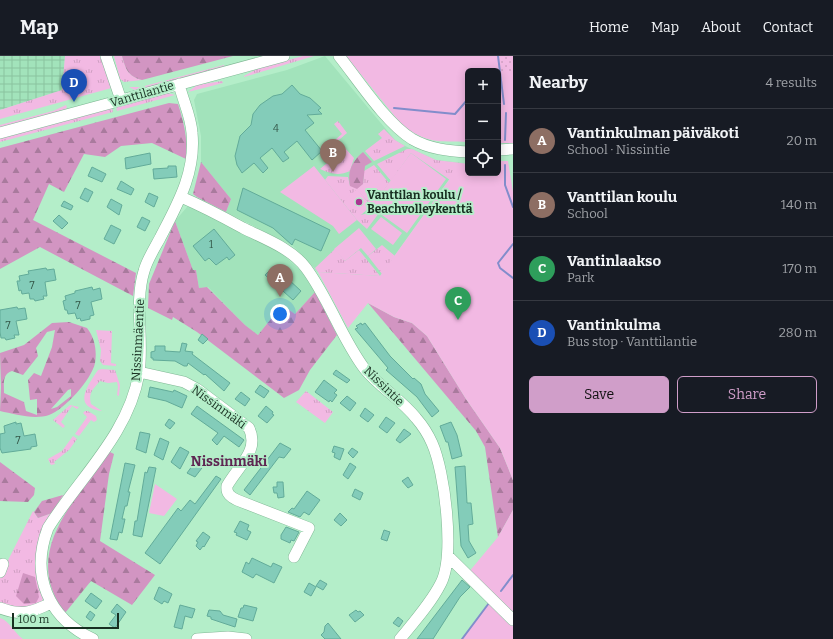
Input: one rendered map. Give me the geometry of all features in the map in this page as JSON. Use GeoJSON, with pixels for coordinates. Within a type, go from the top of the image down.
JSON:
{"type":"FeatureCollection","features":[{"type":"Feature","properties":{"kind":"street"},"geometry":{"type":"LineString","coordinates":[[106,56],[121,100]]}},
{"type":"Feature","properties":{"kind":"street","name":"Vanttilantie"},"geometry":{"type":"LineString","coordinates":[[0,133],[284,56]]}},
{"type":"Feature","properties":{"kind":"street"},"geometry":{"type":"LineString","coordinates":[[339,56],[394,124],[412,139],[446,151],[465,152]]}},
{"type":"Feature","properties":{"kind":"street","name":"Nissinmäentie"},"geometry":{"type":"LineString","coordinates":[[51,603],[41,572],[43,542],[56,516],[126,417],[139,372],[140,292],[144,271],[181,197],[191,169],[192,134],[179,84]]}},
{"type":"Feature","properties":{"kind":"street"},"geometry":{"type":"LineString","coordinates":[[501,150],[513,150]]}},
{"type":"Feature","properties":{"kind":"street","name":"Nissintie"},"geometry":{"type":"LineString","coordinates":[[181,197],[281,247],[295,257],[306,268],[353,352],[372,377],[416,417],[433,444],[442,477],[448,556],[446,570],[441,584],[400,639]]}},
{"type":"Feature","properties":{"kind":"street","name":"Nissinmäki"},"geometry":{"type":"LineString","coordinates":[[139,372],[184,382],[197,389],[249,428],[253,436],[252,449],[227,486],[227,491],[230,496],[237,500],[309,528],[294,557]]}},
{"type":"Feature","properties":{"kind":"street"},"geometry":{"type":"LineString","coordinates":[[448,556],[513,620]]}},
{"type":"Feature","properties":{"kind":"street"},"geometry":{"type":"LineString","coordinates":[[0,608],[19,614],[30,612],[51,603],[57,613],[70,626],[92,639]]}},
{"type":"Feature","properties":{"kind":"street"},"geometry":{"type":"LineString","coordinates":[[197,639],[228,637],[246,639]]}},
{"type":"Feature","properties":{"kind":"shaded area"},"geometry":{"type":"Polygon","coordinates":[[[0,56],[65,56],[63,90],[0,110],[0,56]]]}},
{"type":"Feature","properties":{"kind":"shaded area"},"geometry":{"type":"Polygon","coordinates":[[[325,56],[395,140],[436,160],[461,163],[380,276],[318,272],[293,246],[226,212],[231,199],[201,162],[201,136],[194,100],[197,94],[287,70],[325,56]]]}},
{"type":"Feature","properties":{"kind":"shaded area"},"geometry":{"type":"Polygon","coordinates":[[[187,207],[192,207],[280,252],[304,274],[315,292],[295,314],[282,305],[258,335],[245,325],[208,287],[199,288],[196,270],[193,270],[175,221],[187,207]]]}},
{"type":"Feature","properties":{"kind":"green space"},"geometry":{"type":"Polygon","coordinates":[[[65,56],[103,56],[115,87],[0,119],[0,110],[62,90],[65,56]]]}},
{"type":"Feature","properties":{"kind":"green space"},"geometry":{"type":"Polygon","coordinates":[[[114,56],[122,56],[128,72],[134,77],[142,80],[124,82],[120,79],[114,56]]]}},
{"type":"Feature","properties":{"kind":"green space"},"geometry":{"type":"Polygon","coordinates":[[[122,56],[233,56],[142,80],[134,77],[128,72],[122,56]]]}},
{"type":"Feature","properties":{"kind":"green space"},"geometry":{"type":"Polygon","coordinates":[[[303,56],[314,56],[244,77],[259,68],[303,56]]]}},
{"type":"Feature","properties":{"kind":"green space"},"geometry":{"type":"Polygon","coordinates":[[[346,56],[513,56],[513,143],[501,143],[501,68],[465,68],[465,142],[440,141],[425,138],[401,124],[346,56]]]}},
{"type":"Feature","properties":{"kind":"green space"},"geometry":{"type":"Polygon","coordinates":[[[498,56],[513,56],[513,71],[501,72],[501,68],[500,68],[498,56]]]}},
{"type":"Feature","properties":{"kind":"green space"},"geometry":{"type":"Polygon","coordinates":[[[224,65],[225,69],[139,92],[129,87],[141,87],[224,65]]]}},
{"type":"Feature","properties":{"kind":"green space"},"geometry":{"type":"Polygon","coordinates":[[[222,81],[223,83],[188,92],[197,85],[222,81]]]}},
{"type":"Feature","properties":{"kind":"green space"},"geometry":{"type":"Polygon","coordinates":[[[167,93],[175,95],[117,111],[116,107],[167,93]]]}},
{"type":"Feature","properties":{"kind":"green space"},"geometry":{"type":"Polygon","coordinates":[[[169,103],[178,104],[184,124],[186,159],[152,143],[121,146],[105,157],[84,154],[64,192],[49,184],[33,220],[136,273],[133,296],[40,247],[0,269],[0,148],[169,103]]]}},
{"type":"Feature","properties":{"kind":"green space"},"geometry":{"type":"Polygon","coordinates":[[[66,105],[67,108],[55,114],[0,129],[0,125],[53,111],[66,105]]]}},
{"type":"Feature","properties":{"kind":"green space"},"geometry":{"type":"Polygon","coordinates":[[[112,108],[113,112],[0,142],[0,138],[112,108]]]}},
{"type":"Feature","properties":{"kind":"green space"},"geometry":{"type":"Polygon","coordinates":[[[338,121],[347,133],[325,152],[323,150],[342,134],[334,124],[338,121]]]}},
{"type":"Feature","properties":{"kind":"green space"},"geometry":{"type":"Polygon","coordinates":[[[384,129],[395,140],[405,146],[374,161],[365,151],[382,138],[378,134],[384,129]]]}},
{"type":"Feature","properties":{"kind":"green space"},"geometry":{"type":"Polygon","coordinates":[[[345,148],[354,158],[350,171],[342,174],[335,174],[320,169],[345,148]]]}},
{"type":"Feature","properties":{"kind":"green space"},"geometry":{"type":"Polygon","coordinates":[[[407,149],[412,149],[436,160],[461,163],[461,165],[450,180],[411,153],[391,181],[377,164],[407,149]]]}},
{"type":"Feature","properties":{"kind":"green space"},"geometry":{"type":"Polygon","coordinates":[[[363,152],[372,162],[365,166],[363,184],[357,189],[350,186],[349,176],[353,163],[363,152]]]}},
{"type":"Feature","properties":{"kind":"green space"},"geometry":{"type":"Polygon","coordinates":[[[411,153],[446,179],[407,233],[371,207],[411,153]]]}},
{"type":"Feature","properties":{"kind":"green space"},"geometry":{"type":"Polygon","coordinates":[[[501,161],[508,161],[513,192],[513,480],[500,448],[466,399],[427,336],[412,323],[394,317],[368,303],[348,328],[318,272],[380,276],[461,163],[465,164],[465,176],[501,176],[501,161]]]}},
{"type":"Feature","properties":{"kind":"green space"},"geometry":{"type":"Polygon","coordinates":[[[201,162],[231,199],[226,212],[193,194],[201,162]]]}},
{"type":"Feature","properties":{"kind":"green space"},"geometry":{"type":"Polygon","coordinates":[[[374,165],[389,183],[372,206],[357,190],[361,215],[368,213],[371,207],[379,213],[367,229],[357,220],[325,180],[328,176],[348,177],[350,186],[363,184],[364,171],[374,165]]]}},
{"type":"Feature","properties":{"kind":"green space"},"geometry":{"type":"Polygon","coordinates":[[[314,166],[357,220],[339,234],[333,226],[280,192],[314,166]]]}},
{"type":"Feature","properties":{"kind":"green space","name":"Vanttilan koulu / Beachvolleykenttä"},"geometry":{"type":"Polygon","coordinates":[[[357,189],[371,206],[361,215],[346,199],[357,189]]]}},
{"type":"Feature","properties":{"kind":"green space"},"geometry":{"type":"Polygon","coordinates":[[[381,217],[402,233],[393,245],[371,229],[381,217]]]}},
{"type":"Feature","properties":{"kind":"green space"},"geometry":{"type":"Polygon","coordinates":[[[175,221],[193,270],[196,270],[199,288],[207,287],[245,325],[258,335],[282,305],[295,314],[315,292],[337,335],[310,370],[299,390],[284,398],[197,332],[173,317],[172,320],[148,308],[149,284],[175,221]]]}},
{"type":"Feature","properties":{"kind":"green space"},"geometry":{"type":"Polygon","coordinates":[[[359,228],[376,249],[368,256],[361,248],[345,261],[334,249],[359,228]]]}},
{"type":"Feature","properties":{"kind":"green space"},"geometry":{"type":"Polygon","coordinates":[[[382,245],[395,256],[382,274],[368,256],[382,245]]]}},
{"type":"Feature","properties":{"kind":"green space"},"geometry":{"type":"Polygon","coordinates":[[[335,249],[345,261],[359,250],[380,276],[318,272],[315,268],[335,249]]]}},
{"type":"Feature","properties":{"kind":"green space"},"geometry":{"type":"Polygon","coordinates":[[[368,303],[394,317],[412,323],[427,336],[466,399],[500,448],[513,480],[513,510],[498,537],[485,447],[476,431],[368,303]]]}},
{"type":"Feature","properties":{"kind":"green space"},"geometry":{"type":"Polygon","coordinates":[[[69,322],[87,328],[90,332],[94,340],[96,354],[93,370],[89,377],[69,401],[49,415],[31,417],[0,411],[0,353],[24,345],[52,323],[69,322]],[[55,330],[47,332],[36,348],[38,356],[23,375],[12,371],[7,374],[4,380],[4,393],[24,402],[26,411],[37,415],[37,399],[30,400],[28,380],[34,373],[41,376],[52,347],[55,330]],[[71,389],[68,390],[51,409],[57,407],[71,396],[71,389]]]}},
{"type":"Feature","properties":{"kind":"green space"},"geometry":{"type":"Polygon","coordinates":[[[96,330],[112,331],[111,363],[116,364],[116,366],[103,365],[100,361],[101,350],[96,330]]]}},
{"type":"Feature","properties":{"kind":"green space"},"geometry":{"type":"Polygon","coordinates":[[[98,370],[115,370],[120,385],[119,396],[117,395],[117,382],[108,383],[100,381],[93,389],[90,397],[91,404],[102,411],[93,409],[87,405],[84,400],[90,382],[98,370]]]}},
{"type":"Feature","properties":{"kind":"green space"},"geometry":{"type":"Polygon","coordinates":[[[306,391],[333,412],[325,423],[296,402],[306,391]]]}},
{"type":"Feature","properties":{"kind":"green space"},"geometry":{"type":"Polygon","coordinates":[[[70,405],[79,407],[77,409],[72,406],[61,422],[65,426],[63,428],[53,420],[70,405]]]}},
{"type":"Feature","properties":{"kind":"green space"},"geometry":{"type":"Polygon","coordinates":[[[88,411],[96,416],[97,420],[94,422],[91,420],[79,436],[75,434],[87,417],[83,413],[88,411]]]}},
{"type":"Feature","properties":{"kind":"green space"},"geometry":{"type":"Polygon","coordinates":[[[73,436],[77,439],[69,450],[54,462],[55,464],[51,465],[48,459],[62,451],[73,436]]]}},
{"type":"Feature","properties":{"kind":"green space"},"geometry":{"type":"Polygon","coordinates":[[[110,452],[114,454],[109,474],[100,541],[155,575],[132,605],[91,581],[65,613],[53,591],[48,569],[50,548],[58,528],[69,508],[110,452]]]}},
{"type":"Feature","properties":{"kind":"green space"},"geometry":{"type":"Polygon","coordinates":[[[0,462],[35,488],[34,495],[28,502],[0,501],[0,462]]]}},
{"type":"Feature","properties":{"kind":"green space"},"geometry":{"type":"Polygon","coordinates":[[[155,484],[177,499],[164,516],[149,513],[155,484]]]}},
{"type":"Feature","properties":{"kind":"green space"},"geometry":{"type":"Polygon","coordinates":[[[63,495],[67,496],[41,539],[44,595],[42,602],[26,609],[0,605],[0,576],[33,511],[38,518],[52,513],[63,495]]]}},
{"type":"Feature","properties":{"kind":"green space"},"geometry":{"type":"Polygon","coordinates":[[[63,495],[52,513],[38,518],[34,512],[42,501],[63,495]]]}},
{"type":"Feature","properties":{"kind":"green space"},"geometry":{"type":"Polygon","coordinates":[[[513,510],[513,639],[462,639],[489,603],[463,579],[498,537],[513,510]]]}},
{"type":"Feature","properties":{"kind":"green space"},"geometry":{"type":"Polygon","coordinates":[[[23,573],[35,577],[39,597],[36,603],[24,604],[16,596],[23,573]]]}},
{"type":"Feature","properties":{"kind":"green space"},"geometry":{"type":"Polygon","coordinates":[[[0,618],[7,622],[23,639],[0,639],[0,618]]]}},
{"type":"Feature","properties":{"kind":"building"},"geometry":{"type":"Polygon","coordinates":[[[292,85],[300,94],[310,98],[321,108],[318,110],[322,114],[307,115],[314,123],[305,130],[322,151],[312,160],[297,141],[284,152],[289,158],[283,162],[272,148],[260,158],[268,168],[263,173],[254,163],[242,173],[237,165],[235,156],[240,136],[251,125],[253,114],[260,105],[273,96],[282,94],[292,85]]]}},
{"type":"Feature","properties":{"kind":"building"},"geometry":{"type":"Polygon","coordinates":[[[150,153],[151,164],[126,169],[125,158],[150,153]]]}},
{"type":"Feature","properties":{"kind":"building"},"geometry":{"type":"Polygon","coordinates":[[[168,166],[176,166],[177,177],[154,179],[153,169],[168,168],[168,166]]]}},
{"type":"Feature","properties":{"kind":"building"},"geometry":{"type":"Polygon","coordinates":[[[92,167],[106,174],[102,182],[88,176],[92,167]]]}},
{"type":"Feature","properties":{"kind":"building"},"geometry":{"type":"Polygon","coordinates":[[[121,181],[134,189],[131,195],[117,189],[121,181]]]}},
{"type":"Feature","properties":{"kind":"building"},"geometry":{"type":"Polygon","coordinates":[[[85,188],[93,192],[88,202],[80,198],[85,188]]]}},
{"type":"Feature","properties":{"kind":"building"},"geometry":{"type":"Polygon","coordinates":[[[243,188],[330,230],[321,251],[295,239],[292,245],[273,228],[237,210],[243,188]]]}},
{"type":"Feature","properties":{"kind":"building"},"geometry":{"type":"Polygon","coordinates":[[[149,193],[158,197],[154,207],[145,202],[149,193]]]}},
{"type":"Feature","properties":{"kind":"building"},"geometry":{"type":"Polygon","coordinates":[[[111,199],[122,205],[119,215],[107,207],[111,199]]]}},
{"type":"Feature","properties":{"kind":"building"},"geometry":{"type":"Polygon","coordinates":[[[64,201],[73,206],[71,210],[61,206],[64,201]]]}},
{"type":"Feature","properties":{"kind":"building"},"geometry":{"type":"Polygon","coordinates":[[[59,215],[68,223],[62,229],[53,221],[59,215]]]}},
{"type":"Feature","properties":{"kind":"building"},"geometry":{"type":"Polygon","coordinates":[[[142,217],[150,221],[145,231],[137,227],[142,217]]]}},
{"type":"Feature","properties":{"kind":"building"},"geometry":{"type":"Polygon","coordinates":[[[111,225],[121,230],[114,244],[104,239],[111,225]]]}},
{"type":"Feature","properties":{"kind":"building"},"geometry":{"type":"Polygon","coordinates":[[[214,229],[235,255],[229,260],[227,257],[216,265],[209,258],[205,261],[193,246],[214,229]]]}},
{"type":"Feature","properties":{"kind":"building"},"geometry":{"type":"Polygon","coordinates":[[[274,266],[301,291],[293,300],[265,275],[274,266]]]}},
{"type":"Feature","properties":{"kind":"building"},"geometry":{"type":"Polygon","coordinates":[[[46,268],[47,270],[54,269],[56,280],[45,282],[47,296],[43,296],[44,299],[35,301],[34,299],[30,299],[29,293],[22,294],[21,290],[19,291],[17,281],[20,281],[19,276],[29,274],[28,271],[46,268]]]}},
{"type":"Feature","properties":{"kind":"building"},"geometry":{"type":"Polygon","coordinates":[[[92,287],[93,290],[100,288],[102,299],[91,302],[94,315],[90,316],[90,319],[81,321],[80,318],[77,319],[75,313],[68,314],[67,310],[65,310],[63,301],[66,300],[65,296],[75,293],[75,291],[92,287]]]}},
{"type":"Feature","properties":{"kind":"building"},"geometry":{"type":"Polygon","coordinates":[[[17,307],[18,309],[25,308],[27,319],[16,321],[19,335],[14,335],[15,338],[6,340],[5,338],[1,338],[0,310],[17,307]]]}},
{"type":"Feature","properties":{"kind":"building"},"geometry":{"type":"Polygon","coordinates":[[[361,323],[362,325],[365,323],[390,356],[413,379],[414,378],[421,384],[425,394],[439,411],[432,417],[417,397],[386,370],[388,368],[355,329],[358,328],[356,326],[361,323]]]}},
{"type":"Feature","properties":{"kind":"building"},"geometry":{"type":"Polygon","coordinates":[[[202,334],[208,339],[203,344],[198,340],[202,334]]]}},
{"type":"Feature","properties":{"kind":"building"},"geometry":{"type":"Polygon","coordinates":[[[182,343],[187,344],[185,351],[193,352],[192,354],[230,383],[224,391],[205,374],[204,375],[188,363],[187,366],[184,366],[175,361],[153,360],[153,358],[151,358],[151,352],[155,351],[155,346],[165,346],[165,351],[180,352],[182,343]]]}},
{"type":"Feature","properties":{"kind":"building"},"geometry":{"type":"Polygon","coordinates":[[[336,370],[350,380],[347,383],[333,374],[336,370]]]}},
{"type":"Feature","properties":{"kind":"building"},"geometry":{"type":"Polygon","coordinates":[[[324,380],[337,390],[334,393],[337,395],[332,402],[330,400],[329,402],[315,392],[324,380]]]}},
{"type":"Feature","properties":{"kind":"building"},"geometry":{"type":"Polygon","coordinates":[[[260,385],[269,391],[264,398],[255,392],[260,385]]]}},
{"type":"Feature","properties":{"kind":"building"},"geometry":{"type":"Polygon","coordinates":[[[150,387],[173,392],[174,390],[187,396],[182,408],[166,401],[148,397],[150,387]]]}},
{"type":"Feature","properties":{"kind":"building"},"geometry":{"type":"Polygon","coordinates":[[[241,392],[250,399],[245,406],[235,399],[241,392]]]}},
{"type":"Feature","properties":{"kind":"building"},"geometry":{"type":"Polygon","coordinates":[[[347,396],[356,403],[350,411],[340,403],[347,396]]]}},
{"type":"Feature","properties":{"kind":"building"},"geometry":{"type":"Polygon","coordinates":[[[197,406],[244,440],[239,447],[224,436],[217,445],[212,440],[218,433],[191,414],[197,406]]]}},
{"type":"Feature","properties":{"kind":"building"},"geometry":{"type":"Polygon","coordinates":[[[266,406],[273,412],[272,414],[274,415],[267,423],[258,416],[266,406]]]}},
{"type":"Feature","properties":{"kind":"building"},"geometry":{"type":"Polygon","coordinates":[[[365,408],[374,415],[368,422],[360,416],[365,408]]]}},
{"type":"Feature","properties":{"kind":"building"},"geometry":{"type":"Polygon","coordinates":[[[386,417],[395,423],[387,433],[379,427],[386,417]]]}},
{"type":"Feature","properties":{"kind":"building"},"geometry":{"type":"Polygon","coordinates":[[[169,419],[175,423],[170,429],[165,425],[169,419]]]}},
{"type":"Feature","properties":{"kind":"building"},"geometry":{"type":"Polygon","coordinates":[[[16,422],[16,424],[21,423],[24,436],[35,434],[37,446],[31,447],[31,449],[2,453],[0,448],[0,434],[5,433],[4,426],[16,422]]]}},
{"type":"Feature","properties":{"kind":"building"},"geometry":{"type":"Polygon","coordinates":[[[451,422],[457,435],[462,456],[452,459],[448,442],[446,442],[440,426],[451,422]]]}},
{"type":"Feature","properties":{"kind":"building"},"geometry":{"type":"Polygon","coordinates":[[[404,429],[411,434],[400,443],[396,440],[404,429]]]}},
{"type":"Feature","properties":{"kind":"building"},"geometry":{"type":"Polygon","coordinates":[[[140,432],[150,434],[146,453],[136,449],[140,432]]]}},
{"type":"Feature","properties":{"kind":"building"},"geometry":{"type":"Polygon","coordinates":[[[160,438],[169,442],[163,460],[154,455],[160,438]]]}},
{"type":"Feature","properties":{"kind":"building"},"geometry":{"type":"Polygon","coordinates":[[[280,443],[291,449],[284,458],[279,457],[250,495],[244,490],[280,443]]]}},
{"type":"Feature","properties":{"kind":"building"},"geometry":{"type":"Polygon","coordinates":[[[334,446],[344,449],[340,460],[334,457],[335,453],[332,452],[334,446]]]}},
{"type":"Feature","properties":{"kind":"building"},"geometry":{"type":"Polygon","coordinates":[[[180,447],[189,452],[180,469],[171,462],[180,447]]]}},
{"type":"Feature","properties":{"kind":"building"},"geometry":{"type":"Polygon","coordinates":[[[352,448],[358,452],[353,458],[348,453],[352,448]]]}},
{"type":"Feature","properties":{"kind":"building"},"geometry":{"type":"Polygon","coordinates":[[[198,458],[205,464],[195,477],[187,473],[198,458]]]}},
{"type":"Feature","properties":{"kind":"building"},"geometry":{"type":"Polygon","coordinates":[[[125,463],[135,465],[128,492],[130,492],[127,506],[125,506],[122,519],[125,519],[122,533],[119,532],[117,540],[110,539],[125,463]]]}},
{"type":"Feature","properties":{"kind":"building"},"geometry":{"type":"Polygon","coordinates":[[[350,463],[356,467],[348,479],[343,475],[350,463]]]}},
{"type":"Feature","properties":{"kind":"building"},"geometry":{"type":"Polygon","coordinates":[[[465,466],[467,503],[471,503],[473,524],[468,525],[469,541],[476,553],[468,558],[461,546],[455,467],[465,466]]]}},
{"type":"Feature","properties":{"kind":"building"},"geometry":{"type":"Polygon","coordinates":[[[149,467],[156,468],[142,537],[133,535],[135,521],[137,521],[145,472],[147,473],[149,467]]]}},
{"type":"Feature","properties":{"kind":"building"},"geometry":{"type":"Polygon","coordinates":[[[216,476],[221,479],[160,564],[145,553],[178,508],[181,511],[190,500],[195,504],[216,476]]]}},
{"type":"Feature","properties":{"kind":"building"},"geometry":{"type":"Polygon","coordinates":[[[408,477],[413,485],[408,488],[402,481],[408,477]]]}},
{"type":"Feature","properties":{"kind":"building"},"geometry":{"type":"Polygon","coordinates":[[[277,482],[283,482],[284,497],[278,498],[277,493],[274,493],[273,487],[277,487],[277,482]]]}},
{"type":"Feature","properties":{"kind":"building"},"geometry":{"type":"Polygon","coordinates":[[[355,489],[363,493],[360,500],[352,496],[355,489]]]}},
{"type":"Feature","properties":{"kind":"building"},"geometry":{"type":"Polygon","coordinates":[[[307,491],[320,500],[309,515],[304,512],[300,517],[288,512],[292,508],[294,509],[307,491]]]}},
{"type":"Feature","properties":{"kind":"building"},"geometry":{"type":"Polygon","coordinates":[[[340,513],[347,520],[341,526],[334,520],[340,513]]]}},
{"type":"Feature","properties":{"kind":"building"},"geometry":{"type":"Polygon","coordinates":[[[240,521],[249,525],[247,530],[251,532],[247,540],[236,535],[237,533],[234,532],[240,521]]]}},
{"type":"Feature","properties":{"kind":"building"},"geometry":{"type":"Polygon","coordinates":[[[286,527],[299,532],[294,541],[291,540],[290,543],[281,539],[281,535],[286,527]]]}},
{"type":"Feature","properties":{"kind":"building"},"geometry":{"type":"Polygon","coordinates":[[[384,530],[390,532],[387,541],[381,539],[384,530]]]}},
{"type":"Feature","properties":{"kind":"building"},"geometry":{"type":"Polygon","coordinates":[[[203,532],[210,537],[204,547],[203,546],[200,550],[196,546],[198,542],[196,541],[203,532]]]}},
{"type":"Feature","properties":{"kind":"building"},"geometry":{"type":"Polygon","coordinates":[[[252,558],[271,567],[273,563],[282,567],[274,583],[256,574],[253,578],[242,572],[246,562],[249,564],[252,558]]]}},
{"type":"Feature","properties":{"kind":"building"},"geometry":{"type":"Polygon","coordinates":[[[320,580],[327,584],[323,590],[316,586],[320,580]]]}},
{"type":"Feature","properties":{"kind":"building"},"geometry":{"type":"Polygon","coordinates":[[[462,580],[470,587],[460,597],[433,639],[417,639],[462,580]]]}},
{"type":"Feature","properties":{"kind":"building"},"geometry":{"type":"Polygon","coordinates":[[[309,583],[316,587],[311,596],[304,592],[309,583]]]}},
{"type":"Feature","properties":{"kind":"building"},"geometry":{"type":"Polygon","coordinates":[[[159,587],[172,594],[168,603],[164,601],[162,604],[154,599],[159,587]]]}},
{"type":"Feature","properties":{"kind":"building"},"geometry":{"type":"Polygon","coordinates":[[[91,593],[102,601],[96,609],[85,601],[91,593]]]}},
{"type":"Feature","properties":{"kind":"building"},"geometry":{"type":"Polygon","coordinates":[[[117,604],[126,612],[115,628],[109,624],[116,615],[111,612],[117,604]]]}},
{"type":"Feature","properties":{"kind":"building"},"geometry":{"type":"Polygon","coordinates":[[[180,605],[195,609],[192,618],[185,616],[182,629],[174,627],[180,605]]]}},
{"type":"Feature","properties":{"kind":"building"},"geometry":{"type":"Polygon","coordinates":[[[244,605],[257,608],[253,621],[238,617],[241,608],[243,608],[244,605]]]}},
{"type":"Feature","properties":{"kind":"building"},"geometry":{"type":"Polygon","coordinates":[[[209,610],[220,611],[223,615],[237,619],[235,627],[211,619],[211,617],[207,616],[209,610]]]}},
{"type":"Feature","properties":{"kind":"building"},"geometry":{"type":"Polygon","coordinates":[[[356,610],[358,612],[360,611],[364,615],[355,622],[349,615],[356,610]]]}},
{"type":"Feature","properties":{"kind":"building"},"geometry":{"type":"Polygon","coordinates":[[[90,611],[95,615],[91,621],[86,617],[90,611]]]}},
{"type":"Feature","properties":{"kind":"building"},"geometry":{"type":"Polygon","coordinates":[[[398,617],[403,621],[399,627],[393,623],[398,617]]]}},
{"type":"Feature","properties":{"kind":"building"},"geometry":{"type":"Polygon","coordinates":[[[328,623],[341,639],[325,639],[321,635],[328,623]]]}},
{"type":"Feature","properties":{"kind":"waterway"},"geometry":{"type":"LineString","coordinates":[[498,56],[504,104]]}},
{"type":"Feature","properties":{"kind":"waterway"},"geometry":{"type":"LineString","coordinates":[[394,108],[455,114],[465,102]]}},
{"type":"Feature","properties":{"kind":"waterway"},"geometry":{"type":"LineString","coordinates":[[505,140],[506,113]]}},
{"type":"Feature","properties":{"kind":"waterway"},"geometry":{"type":"LineString","coordinates":[[505,165],[505,185],[513,207]]}},
{"type":"Feature","properties":{"kind":"waterway"},"geometry":{"type":"LineString","coordinates":[[513,244],[498,263],[500,268],[513,278]]}},
{"type":"Feature","properties":{"kind":"waterway"},"geometry":{"type":"LineString","coordinates":[[501,591],[513,575]]}},
{"type":"Feature","properties":{"kind":"waterway"},"geometry":{"type":"LineString","coordinates":[[462,639],[489,603]]}},
{"type":"Feature","properties":{"kind":"place","name":"Vantinkulma"},"geometry":{"type":"Point","coordinates":[74,102]}},
{"type":"Feature","properties":{"kind":"place","name":"Vanttilan koulu"},"geometry":{"type":"Point","coordinates":[333,172]}},
{"type":"Feature","properties":{"kind":"place","name":"Vanttilan koulu / Beachvolleykenttä"},"geometry":{"type":"Point","coordinates":[359,202]}},
{"type":"Feature","properties":{"kind":"place","name":"Vantinkulman päiväkoti"},"geometry":{"type":"Point","coordinates":[280,297]}},
{"type":"Feature","properties":{"kind":"place","name":"Vantinlaakso"},"geometry":{"type":"Point","coordinates":[458,320]}},
{"type":"Feature","properties":{"kind":"district","name":"Nissinmäki"},"geometry":{"type":"Point","coordinates":[229,461]}}]}
